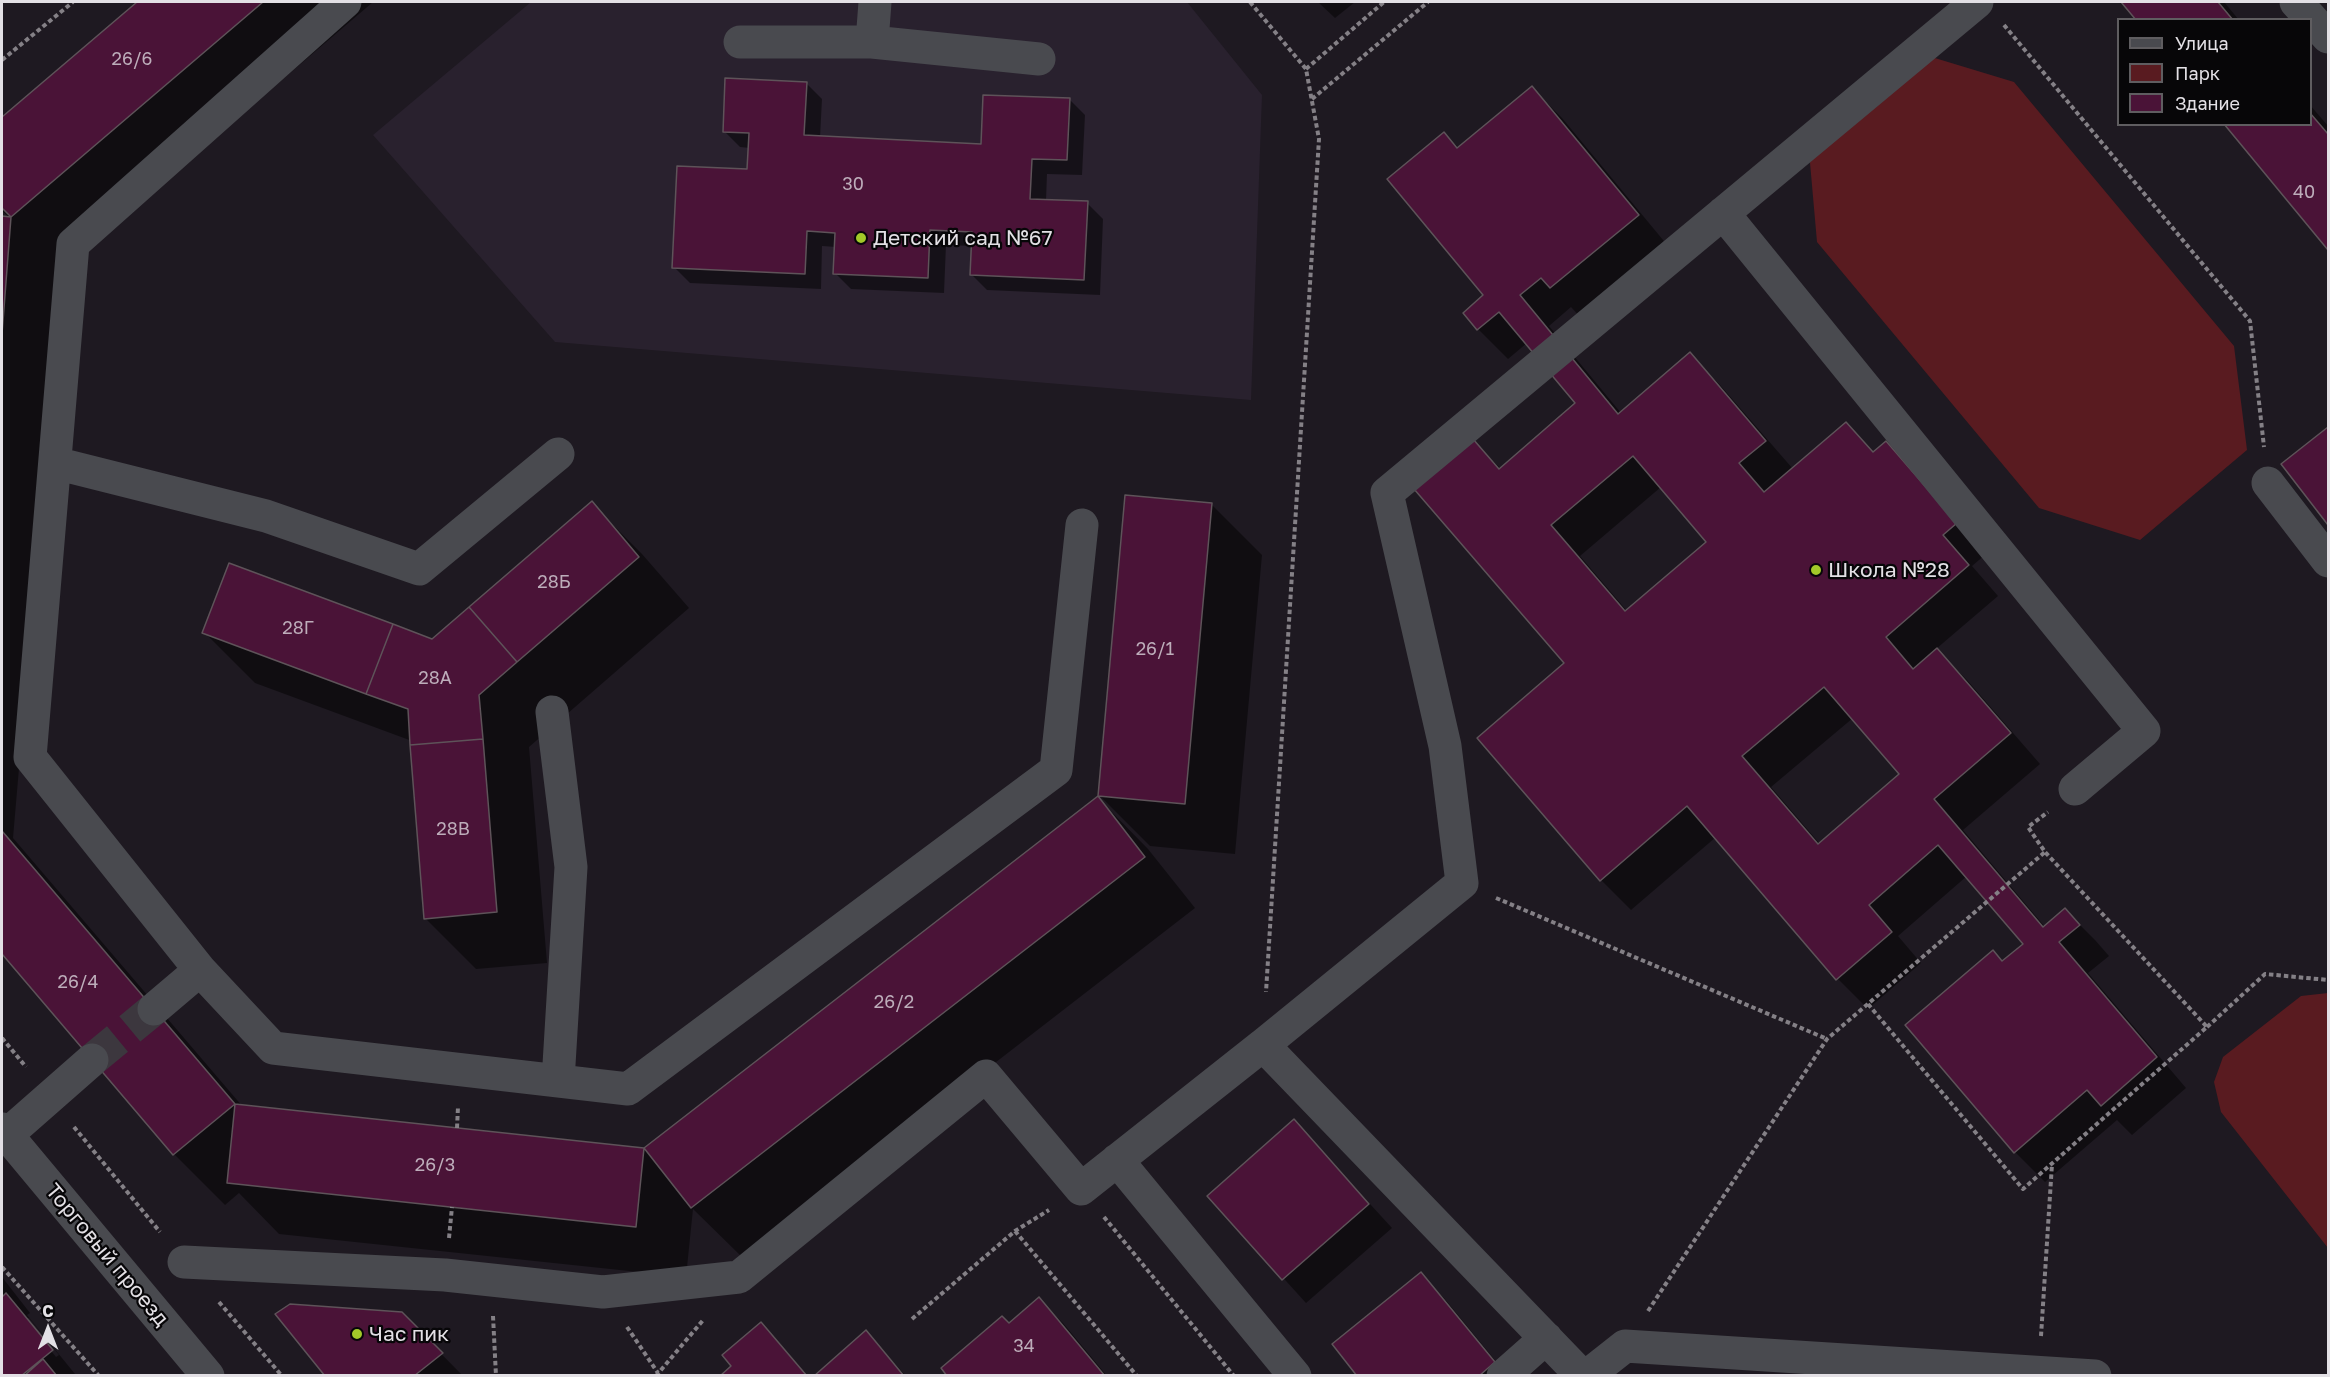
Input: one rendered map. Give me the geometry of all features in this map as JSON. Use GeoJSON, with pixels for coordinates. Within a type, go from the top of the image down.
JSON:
{"type":"FeatureCollection","features":[{"type":"Feature","properties":{"kind":"street"},"geometry":{"type":"LineString","coordinates":[[345,2],[73,244],[30,757],[200,970],[273,1048],[628,1089],[1056,770],[1082,525]]}},
{"type":"Feature","properties":{"kind":"street"},"geometry":{"type":"LineString","coordinates":[[872,42],[875,2]]}},
{"type":"Feature","properties":{"kind":"street"},"geometry":{"type":"LineString","coordinates":[[184,1262],[446,1275],[603,1292],[739,1277],[986,1076],[1081,1189],[1462,883],[1445,746],[1387,493],[1723,213],[1989,11]]}},
{"type":"Feature","properties":{"kind":"street"},"geometry":{"type":"LineString","coordinates":[[740,42],[872,42],[1039,59]]}},
{"type":"Feature","properties":{"kind":"street"},"geometry":{"type":"LineString","coordinates":[[1723,213],[2144,731],[2075,789]]}},
{"type":"Feature","properties":{"kind":"street"},"geometry":{"type":"LineString","coordinates":[[55,463],[266,516],[419,570],[558,454]]}},
{"type":"Feature","properties":{"kind":"street"},"geometry":{"type":"LineString","coordinates":[[2268,483],[2328,561]]}},
{"type":"Feature","properties":{"kind":"street"},"geometry":{"type":"LineString","coordinates":[[552,712],[571,867],[558,1081]]}},
{"type":"Feature","properties":{"kind":"street"},"geometry":{"type":"LineString","coordinates":[[154,1009],[200,970]]}},
{"type":"Feature","properties":{"kind":"street"},"geometry":{"type":"LineString","coordinates":[[1263,1045],[1582,1376]]}},
{"type":"Feature","properties":{"kind":"street"},"geometry":{"type":"LineString","coordinates":[[3,1134],[92,1060]]}},
{"type":"Feature","properties":{"kind":"street","name":"Торговый проезд"},"geometry":{"type":"LineString","coordinates":[[3,1134],[208,1376]]}},
{"type":"Feature","properties":{"kind":"street"},"geometry":{"type":"LineString","coordinates":[[1117,1160],[1295,1376]]}},
{"type":"Feature","properties":{"kind":"street"},"geometry":{"type":"LineString","coordinates":[[1503,1376],[1546,1338]]}},
{"type":"Feature","properties":{"kind":"street"},"geometry":{"type":"LineString","coordinates":[[1587,1376],[1624,1346],[2095,1376]]}},
{"type":"Feature","properties":{"kind":"path"},"geometry":{"type":"LineString","coordinates":[[2,60],[73,2]]}},
{"type":"Feature","properties":{"kind":"path"},"geometry":{"type":"LineString","coordinates":[[1250,2],[1306,69],[1319,139],[1263,1045]]}},
{"type":"Feature","properties":{"kind":"path"},"geometry":{"type":"LineString","coordinates":[[1306,69],[1384,2]]}},
{"type":"Feature","properties":{"kind":"path"},"geometry":{"type":"LineString","coordinates":[[1312,99],[1428,2]]}},
{"type":"Feature","properties":{"kind":"path"},"geometry":{"type":"LineString","coordinates":[[1989,11],[2250,321],[2268,483]]}},
{"type":"Feature","properties":{"kind":"path"},"geometry":{"type":"LineString","coordinates":[[2075,789],[2028,827],[2045,852],[2207,1027]]}},
{"type":"Feature","properties":{"kind":"path"},"geometry":{"type":"LineString","coordinates":[[1624,1346],[1827,1039],[2045,852]]}},
{"type":"Feature","properties":{"kind":"path"},"geometry":{"type":"LineString","coordinates":[[1462,883],[1827,1039]]}},
{"type":"Feature","properties":{"kind":"path"},"geometry":{"type":"LineString","coordinates":[[1868,1004],[2023,1189],[2265,974],[2328,980]]}},
{"type":"Feature","properties":{"kind":"path"},"geometry":{"type":"LineString","coordinates":[[2,1038],[184,1262],[282,1376]]}},
{"type":"Feature","properties":{"kind":"path"},"geometry":{"type":"LineString","coordinates":[[2039,1372],[2052,1163]]}},
{"type":"Feature","properties":{"kind":"path"},"geometry":{"type":"LineString","coordinates":[[912,1319],[1015,1232],[1081,1189],[1234,1376]]}},
{"type":"Feature","properties":{"kind":"path"},"geometry":{"type":"LineString","coordinates":[[1015,1232],[1137,1376]]}},
{"type":"Feature","properties":{"kind":"path"},"geometry":{"type":"LineString","coordinates":[[2,1267],[99,1376]]}},
{"type":"Feature","properties":{"kind":"path"},"geometry":{"type":"LineString","coordinates":[[603,1292],[657,1374],[739,1277]]}},
{"type":"Feature","properties":{"kind":"path"},"geometry":{"type":"LineString","coordinates":[[491,1280],[496,1376]]}},
{"type":"Feature","properties":{"kind":"shaded area","name":"Детский сад №67"},"geometry":{"type":"Polygon","coordinates":[[[531,2],[1187,2],[1262,95],[1251,400],[555,342],[373,135],[531,2]]]}},
{"type":"Feature","properties":{"kind":"green space"},"geometry":{"type":"Polygon","coordinates":[[[1915,52],[2014,82],[2234,346],[2247,450],[2140,540],[2039,508],[1817,242],[1808,140],[1915,52]]]}},
{"type":"Feature","properties":{"kind":"green space"},"geometry":{"type":"Polygon","coordinates":[[[2328,993],[2328,1248],[2221,1112],[2214,1082],[2223,1057],[2301,996],[2328,993]]]}},
{"type":"Feature","properties":{"kind":"building"},"geometry":{"type":"Polygon","coordinates":[[[137,2],[263,2],[11,217],[2,208],[2,117],[137,2]]]}},
{"type":"Feature","properties":{"kind":"building"},"geometry":{"type":"Polygon","coordinates":[[[2121,2],[2218,2],[2231,18],[2134,18],[2121,2]]]}},
{"type":"Feature","properties":{"kind":"building"},"geometry":{"type":"Polygon","coordinates":[[[725,78],[807,82],[804,135],[981,144],[983,95],[1070,98],[1067,160],[1032,159],[1030,199],[1088,201],[1084,280],[970,275],[972,232],[930,230],[928,278],[833,274],[835,233],[807,231],[805,274],[672,268],[677,166],[747,169],[749,133],[723,132],[725,78]]]}},
{"type":"Feature","properties":{"kind":"building"},"geometry":{"type":"Polygon","coordinates":[[[1532,86],[1639,215],[1550,288],[1541,278],[1520,295],[1618,414],[1690,352],[1766,441],[1739,463],[1764,492],[1846,422],[1873,452],[1886,441],[1957,523],[1943,535],[1969,565],[1886,637],[1913,669],[1937,648],[2011,733],[1934,799],[2043,927],[2065,908],[2080,925],[2059,942],[2157,1057],[2101,1106],[2087,1090],[2014,1153],[1905,1025],[1993,950],[2002,961],[2023,944],[1938,845],[1869,905],[1892,932],[1836,980],[1687,806],[1600,881],[1477,738],[1564,663],[1414,489],[1473,439],[1499,469],[1575,403],[1499,312],[1477,330],[1463,313],[1483,295],[1387,179],[1444,132],[1457,148],[1532,86]],[[1633,456],[1551,525],[1625,611],[1706,542],[1633,456]],[[1824,687],[1742,756],[1818,844],[1899,774],[1824,687]]]}},
{"type":"Feature","properties":{"kind":"building"},"geometry":{"type":"Polygon","coordinates":[[[2312,115],[2328,134],[2328,250],[2226,126],[2312,126],[2312,115]]]}},
{"type":"Feature","properties":{"kind":"building"},"geometry":{"type":"Polygon","coordinates":[[[2,216],[11,217],[2,334],[2,216]]]}},
{"type":"Feature","properties":{"kind":"building"},"geometry":{"type":"Polygon","coordinates":[[[2328,427],[2328,525],[2281,464],[2328,427]]]}},
{"type":"Feature","properties":{"kind":"building"},"geometry":{"type":"Polygon","coordinates":[[[1125,495],[1212,503],[1185,804],[1098,796],[1125,495]]]}},
{"type":"Feature","properties":{"kind":"building"},"geometry":{"type":"Polygon","coordinates":[[[592,501],[639,557],[517,662],[469,607],[592,501]]]}},
{"type":"Feature","properties":{"kind":"building"},"geometry":{"type":"Polygon","coordinates":[[[229,563],[393,624],[366,694],[202,633],[229,563]]]}},
{"type":"Feature","properties":{"kind":"building"},"geometry":{"type":"Polygon","coordinates":[[[469,607],[517,662],[479,695],[483,739],[410,745],[408,709],[366,694],[393,624],[432,639],[469,607]]]}},
{"type":"Feature","properties":{"kind":"building"},"geometry":{"type":"Polygon","coordinates":[[[483,739],[497,912],[424,919],[410,745],[483,739]]]}},
{"type":"Feature","properties":{"kind":"building"},"geometry":{"type":"Polygon","coordinates":[[[1098,796],[1145,857],[691,1208],[644,1148],[1098,796]]]}},
{"type":"Feature","properties":{"kind":"building"},"geometry":{"type":"Polygon","coordinates":[[[2,831],[235,1104],[173,1155],[2,954],[2,831]]]}},
{"type":"Feature","properties":{"kind":"building"},"geometry":{"type":"Polygon","coordinates":[[[235,1104],[644,1148],[636,1227],[227,1183],[235,1104]]]}},
{"type":"Feature","properties":{"kind":"building"},"geometry":{"type":"Polygon","coordinates":[[[1294,1119],[1369,1204],[1282,1280],[1207,1196],[1294,1119]]]}},
{"type":"Feature","properties":{"kind":"building"},"geometry":{"type":"Polygon","coordinates":[[[1421,1272],[1495,1362],[1479,1376],[1357,1376],[1332,1344],[1421,1272]]]}},
{"type":"Feature","properties":{"kind":"building"},"geometry":{"type":"Polygon","coordinates":[[[6,1293],[53,1350],[21,1376],[2,1376],[2,1297],[6,1293]]]}},
{"type":"Feature","properties":{"kind":"building"},"geometry":{"type":"Polygon","coordinates":[[[1039,1297],[1105,1376],[947,1376],[941,1368],[1002,1316],[1009,1323],[1039,1297]]]}},
{"type":"Feature","properties":{"kind":"building","name":"Час пик"},"geometry":{"type":"Polygon","coordinates":[[[290,1304],[402,1312],[443,1353],[414,1376],[325,1376],[275,1314],[290,1304]]]}},
{"type":"Feature","properties":{"kind":"building"},"geometry":{"type":"Polygon","coordinates":[[[761,1322],[807,1376],[720,1376],[731,1366],[722,1355],[761,1322]]]}},
{"type":"Feature","properties":{"kind":"building"},"geometry":{"type":"Polygon","coordinates":[[[866,1330],[904,1376],[814,1376],[866,1330]]]}},
{"type":"Feature","properties":{"kind":"building"},"geometry":{"type":"Polygon","coordinates":[[[43,1359],[57,1376],[24,1376],[43,1359]]]}},
{"type":"Feature","properties":{"kind":"tunnel"},"geometry":{"type":"LineString","coordinates":[[92,1060],[154,1009]]}},
{"type":"Feature","properties":{"kind":"place","name":"Детский сад №67"},"geometry":{"type":"Point","coordinates":[861,238]}},
{"type":"Feature","properties":{"kind":"place","name":"Школа №28"},"geometry":{"type":"Point","coordinates":[1816,570]}},
{"type":"Feature","properties":{"kind":"place","name":"Час пик"},"geometry":{"type":"Point","coordinates":[357,1334]}}]}
